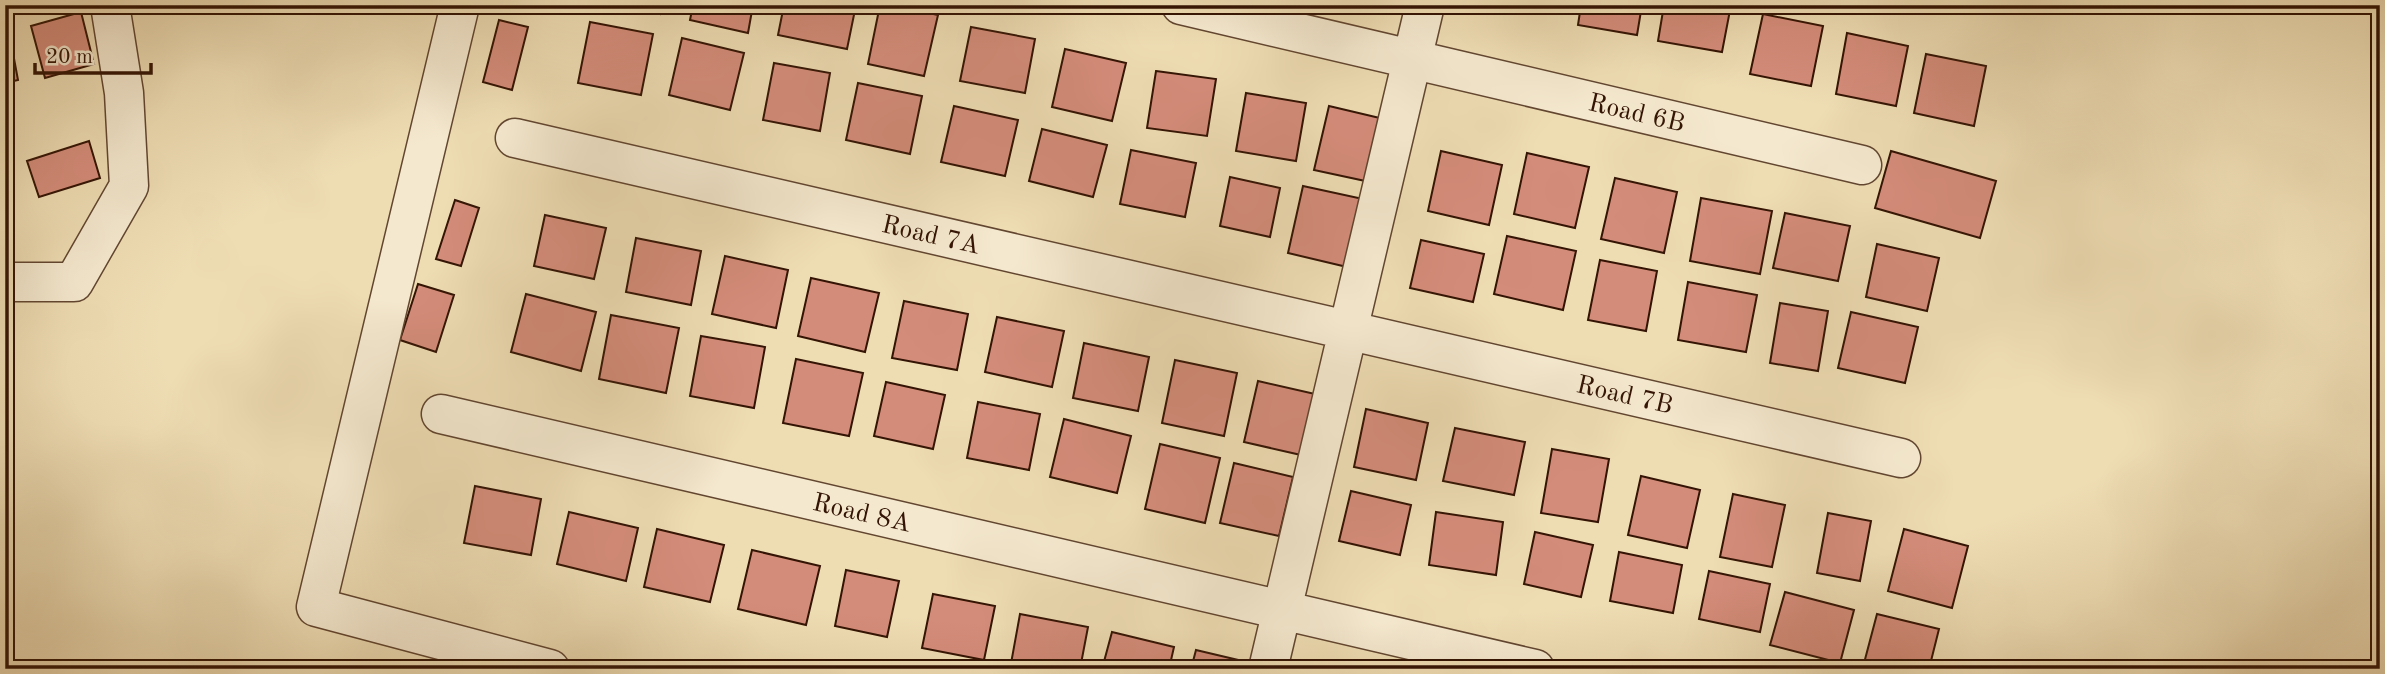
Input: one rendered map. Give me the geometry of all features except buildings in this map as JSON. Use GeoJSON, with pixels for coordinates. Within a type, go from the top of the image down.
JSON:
{"type":"FeatureCollection","features":[{"type":"Feature","properties":{"kind":"street"},"geometry":{"type":"LineString","coordinates":[[5,282],[74,282],[129,186],[124,93],[110,5]]}},
{"type":"Feature","properties":{"kind":"street"},"geometry":{"type":"LineString","coordinates":[[460,5],[316,607],[550,669]]}},
{"type":"Feature","properties":{"kind":"street","name":"Road 6B"},"geometry":{"type":"LineString","coordinates":[[1181,5],[1862,165]]}},
{"type":"Feature","properties":{"kind":"street"},"geometry":{"type":"LineString","coordinates":[[1268,669],[1425,5]]}},
{"type":"Feature","properties":{"kind":"street","name":"Road 7A"},"geometry":{"type":"LineString","coordinates":[[515,138],[1348,329]]}},
{"type":"Feature","properties":{"kind":"street","name":"Road 7B"},"geometry":{"type":"LineString","coordinates":[[1348,329],[1901,458]]}},
{"type":"Feature","properties":{"kind":"street","name":"Road 8A"},"geometry":{"type":"LineString","coordinates":[[441,414],[1535,669]]}}]}
